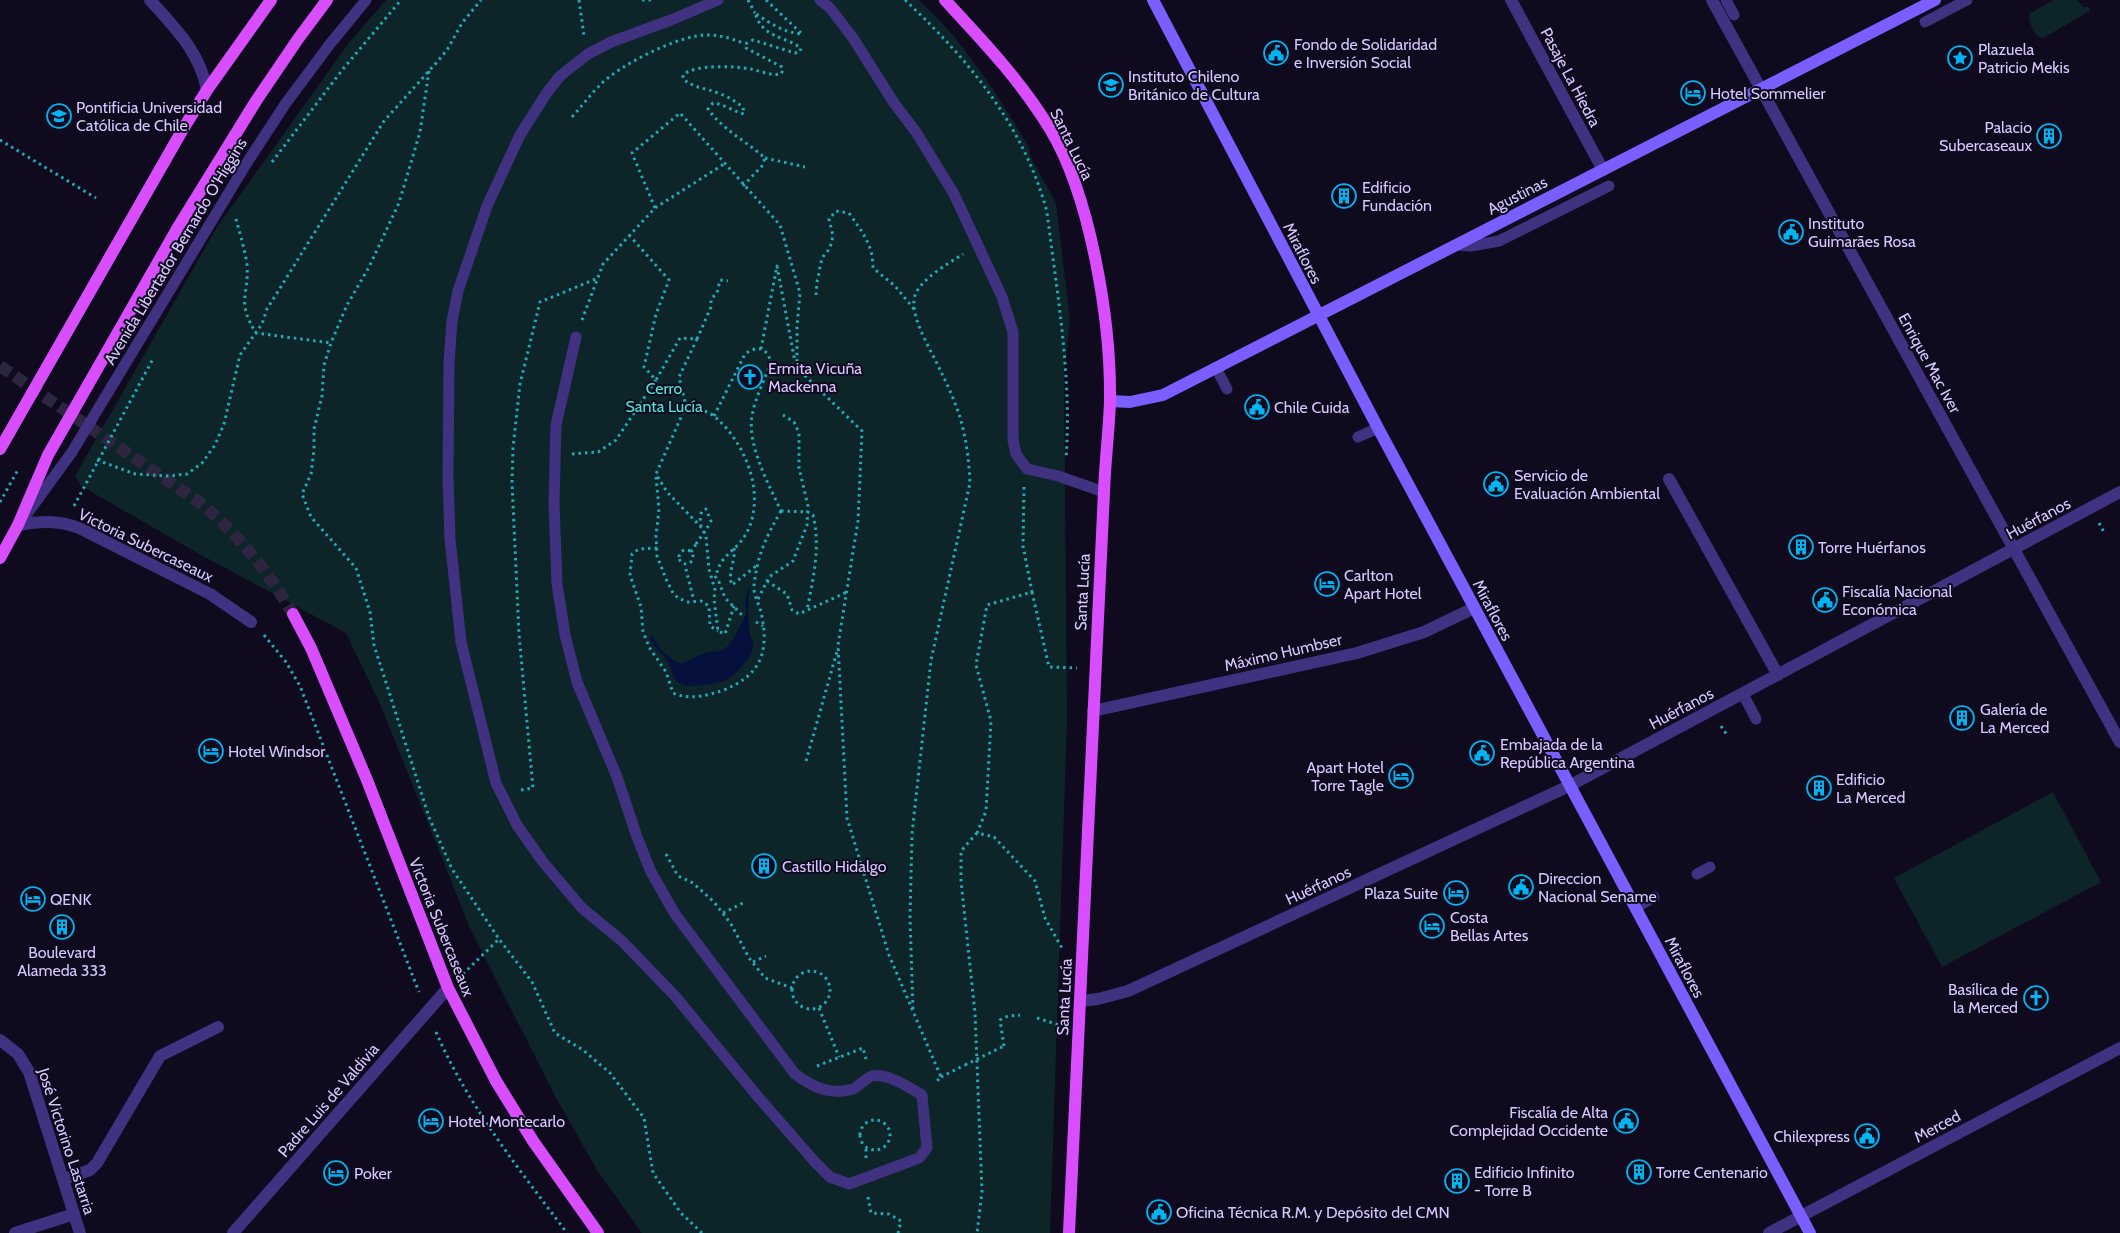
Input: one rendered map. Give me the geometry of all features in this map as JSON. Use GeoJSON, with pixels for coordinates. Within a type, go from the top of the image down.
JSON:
{"type":"FeatureCollection","features":[{"type":"Feature","properties":{"kind":"main road"},"geometry":{"type":"LineString","coordinates":[[0,449],[158,172],[208,90],[271,0]]}},
{"type":"Feature","properties":{"kind":"main road","name":"Avenida Libertador Bernardo O'Higgins"},"geometry":{"type":"LineString","coordinates":[[0,558],[18,525],[48,455],[177,230],[256,101],[327,0]]}},
{"type":"Feature","properties":{"kind":"main road","name":"Santa Lucía"},"geometry":{"type":"LineString","coordinates":[[945,0],[996,56],[1020,86],[1051,130],[1071,171],[1088,230],[1100,288],[1105,330],[1110,401],[1095,668],[1069,1233]]}},
{"type":"Feature","properties":{"kind":"main road","name":"Victoria Subercaseaux"},"geometry":{"type":"LineString","coordinates":[[293,614],[311,648],[367,780],[448,988],[500,1089],[533,1141],[598,1233]]}},
{"type":"Feature","properties":{"kind":"street"},"geometry":{"type":"LineString","coordinates":[[150,0],[190,47],[199,62],[208,90]]}},
{"type":"Feature","properties":{"kind":"street","name":"Miraflores"},"geometry":{"type":"LineString","coordinates":[[1153,0],[1378,428],[1810,1233]]}},
{"type":"Feature","properties":{"kind":"street","name":"Pasaje La Hiedra"},"geometry":{"type":"LineString","coordinates":[[1511,0],[1603,170]]}},
{"type":"Feature","properties":{"kind":"street","name":"Enrique Mac Iver"},"geometry":{"type":"LineString","coordinates":[[1712,0],[2120,742]]}},
{"type":"Feature","properties":{"kind":"street","name":"Agustinas"},"geometry":{"type":"LineString","coordinates":[[1110,401],[1130,402],[1164,395],[1935,0]]}},
{"type":"Feature","properties":{"kind":"street"},"geometry":{"type":"LineString","coordinates":[[1669,479],[1778,675]]}},
{"type":"Feature","properties":{"kind":"street","name":"Huérfanos"},"geometry":{"type":"LineString","coordinates":[[1081,1000],[1098,999],[1136,987],[1569,786],[2120,492]]}},
{"type":"Feature","properties":{"kind":"street","name":"Victoria Subercaseaux"},"geometry":{"type":"LineString","coordinates":[[18,525],[43,521],[66,523],[210,594],[251,622]]}},
{"type":"Feature","properties":{"kind":"street","name":"Máximo Humbser"},"geometry":{"type":"LineString","coordinates":[[1093,711],[1357,652],[1424,632],[1474,608]]}},
{"type":"Feature","properties":{"kind":"street","name":"Padre Luis de Valdivia"},"geometry":{"type":"LineString","coordinates":[[233,1233],[448,988]]}},
{"type":"Feature","properties":{"kind":"street"},"geometry":{"type":"LineString","coordinates":[[64,1179],[94,1167],[160,1056],[218,1027]]}},
{"type":"Feature","properties":{"kind":"street","name":"José Victorino Lastarria"},"geometry":{"type":"LineString","coordinates":[[0,1040],[12,1048],[27,1067],[80,1233]]}},
{"type":"Feature","properties":{"kind":"street","name":"Merced"},"geometry":{"type":"LineString","coordinates":[[1769,1233],[2120,1048]]}},
{"type":"Feature","properties":{"kind":"street"},"geometry":{"type":"LineString","coordinates":[[15,1233],[74,1214]]}},
{"type":"Feature","properties":{"kind":"lane","name":"Avenida Libertador Bernardo O'Higgins"},"geometry":{"type":"LineString","coordinates":[[18,525],[72,452],[248,161],[286,103],[366,0]]}},
{"type":"Feature","properties":{"kind":"lane"},"geometry":{"type":"LineString","coordinates":[[576,337],[556,425],[554,503],[557,576],[565,636],[577,682],[617,777],[651,872],[670,905],[795,1074],[812,1087],[832,1092],[854,1089],[872,1076],[882,1076],[900,1083],[922,1096],[927,1148],[919,1158],[849,1184],[830,1177],[759,1098],[675,996],[622,941],[582,908],[543,862],[517,825],[496,783],[461,642],[454,590],[448,477],[449,362],[452,321],[458,291],[487,206],[520,136],[546,94],[560,76],[588,54],[611,42],[718,0]]}},
{"type":"Feature","properties":{"kind":"lane"},"geometry":{"type":"LineString","coordinates":[[820,0],[830,8],[853,38],[894,103],[916,132],[954,194],[1002,297],[1012,332],[1012,440],[1016,454],[1027,469],[1104,492]]}},
{"type":"Feature","properties":{"kind":"lane"},"geometry":{"type":"LineString","coordinates":[[1726,0],[1734,15]]}},
{"type":"Feature","properties":{"kind":"lane"},"geometry":{"type":"LineString","coordinates":[[1925,22],[1967,0]]}},
{"type":"Feature","properties":{"kind":"lane"},"geometry":{"type":"LineString","coordinates":[[1455,245],[1471,246],[1499,241],[1608,186]]}},
{"type":"Feature","properties":{"kind":"lane"},"geometry":{"type":"LineString","coordinates":[[1216,368],[1227,389]]}},
{"type":"Feature","properties":{"kind":"lane"},"geometry":{"type":"LineString","coordinates":[[1358,437],[1378,428]]}},
{"type":"Feature","properties":{"kind":"lane"},"geometry":{"type":"LineString","coordinates":[[1743,694],[1756,719]]}},
{"type":"Feature","properties":{"kind":"lane"},"geometry":{"type":"LineString","coordinates":[[1697,874],[1710,867]]}},
{"type":"Feature","properties":{"kind":"lane"},"geometry":{"type":"LineString","coordinates":[[1635,908],[1654,897]]}},
{"type":"Feature","properties":{"kind":"path"},"geometry":{"type":"LineString","coordinates":[[268,167],[343,69],[401,0]]}},
{"type":"Feature","properties":{"kind":"path"},"geometry":{"type":"LineString","coordinates":[[97,460],[135,474],[167,476],[187,474],[202,463],[215,445],[224,424],[240,355],[262,324],[267,309],[384,121],[447,50],[462,23],[481,0]]}},
{"type":"Feature","properties":{"kind":"path"},"geometry":{"type":"LineString","coordinates":[[579,0],[581,23],[588,54]]}},
{"type":"Feature","properties":{"kind":"path"},"geometry":{"type":"LineString","coordinates":[[642,0],[651,0]]}},
{"type":"Feature","properties":{"kind":"path"},"geometry":{"type":"LineString","coordinates":[[745,44],[753,40],[783,50],[800,52],[800,48],[794,43],[780,40],[758,23],[748,0]]}},
{"type":"Feature","properties":{"kind":"path"},"geometry":{"type":"LineString","coordinates":[[755,13],[793,34],[802,34],[766,0]]}},
{"type":"Feature","properties":{"kind":"path"},"geometry":{"type":"LineString","coordinates":[[905,0],[947,41],[994,98],[1020,142],[1041,190],[1047,212],[1065,353],[1068,436],[1065,479]]}},
{"type":"Feature","properties":{"kind":"path"},"geometry":{"type":"LineString","coordinates":[[572,117],[601,84],[634,61],[664,46],[697,36],[726,36],[745,44],[746,48],[752,52],[782,67],[781,74],[773,76],[742,67],[726,66],[688,71],[683,75],[683,79],[691,85],[717,92],[733,99],[743,107],[744,114],[736,112],[720,103],[713,103],[708,109],[725,128],[765,158],[805,167]]}},
{"type":"Feature","properties":{"kind":"path"},"geometry":{"type":"LineString","coordinates":[[429,71],[420,132],[399,204],[369,267],[350,299],[331,342],[324,365],[322,396],[314,429],[311,474],[302,494],[311,517],[356,568],[370,612],[374,646],[428,818],[452,869],[499,939],[532,982],[555,1033],[583,1050],[610,1073],[644,1118],[653,1173],[681,1213],[702,1233]]}},
{"type":"Feature","properties":{"kind":"path"},"geometry":{"type":"LineString","coordinates":[[655,208],[632,153],[680,113],[780,226],[800,293],[797,327],[797,368]]}},
{"type":"Feature","properties":{"kind":"path"},"geometry":{"type":"LineString","coordinates":[[0,140],[96,198]]}},
{"type":"Feature","properties":{"kind":"path"},"geometry":{"type":"LineString","coordinates":[[743,186],[762,166],[765,158]]}},
{"type":"Feature","properties":{"kind":"path"},"geometry":{"type":"LineString","coordinates":[[576,337],[603,264],[655,208],[724,164]]}},
{"type":"Feature","properties":{"kind":"path"},"geometry":{"type":"LineString","coordinates":[[229,221],[234,212],[246,263],[247,277],[244,303],[246,317],[256,333]]}},
{"type":"Feature","properties":{"kind":"path"},"geometry":{"type":"LineString","coordinates":[[816,296],[816,282],[822,258],[830,248],[833,236],[829,219],[836,212],[849,213],[865,235],[872,253],[873,268],[895,286],[915,311]]}},
{"type":"Feature","properties":{"kind":"path"},"geometry":{"type":"LineString","coordinates":[[629,235],[668,280],[656,314],[644,367],[656,380]]}},
{"type":"Feature","properties":{"kind":"path"},"geometry":{"type":"LineString","coordinates":[[913,1012],[910,918],[912,834],[931,660],[970,482],[969,462],[959,416],[921,329],[915,311],[914,299],[923,284],[945,266],[978,245]]}},
{"type":"Feature","properties":{"kind":"path"},"geometry":{"type":"LineString","coordinates":[[761,349],[777,266],[797,368],[862,431],[858,521],[848,592],[838,645],[806,761]]}},
{"type":"Feature","properties":{"kind":"path"},"geometry":{"type":"LineString","coordinates":[[494,769],[513,792],[533,788],[519,634],[512,482],[513,448],[520,384],[540,302],[598,278]]}},
{"type":"Feature","properties":{"kind":"path"},"geometry":{"type":"LineString","coordinates":[[728,281],[720,280],[717,293],[712,299],[711,307],[679,377],[686,406],[656,474],[658,509],[656,536],[657,556],[673,593],[688,602],[701,601],[709,606],[710,626],[725,634],[734,606]]}},
{"type":"Feature","properties":{"kind":"path"},"geometry":{"type":"LineString","coordinates":[[256,333],[331,342]]}},
{"type":"Feature","properties":{"kind":"path"},"geometry":{"type":"LineString","coordinates":[[556,454],[598,452],[616,440],[656,380],[680,338],[697,339]]}},
{"type":"Feature","properties":{"kind":"path"},"geometry":{"type":"LineString","coordinates":[[66,523],[97,460],[158,349]]}},
{"type":"Feature","properties":{"kind":"path"},"geometry":{"type":"LineString","coordinates":[[714,416],[745,354],[752,349],[761,349],[769,354],[771,362],[752,416],[752,436],[762,468],[781,511]]}},
{"type":"Feature","properties":{"kind":"path"},"geometry":{"type":"LineString","coordinates":[[686,406],[714,416],[741,448],[749,467],[754,497],[753,518],[745,535],[720,561],[716,577]]}},
{"type":"Feature","properties":{"kind":"path"},"geometry":{"type":"LineString","coordinates":[[758,600],[772,574],[793,561],[801,544],[808,512],[798,468],[799,433],[794,422],[783,415]]}},
{"type":"Feature","properties":{"kind":"path"},"geometry":{"type":"LineString","coordinates":[[1027,469],[1022,496],[1023,546],[1049,667],[1095,668]]}},
{"type":"Feature","properties":{"kind":"path"},"geometry":{"type":"LineString","coordinates":[[656,474],[667,492],[702,528]]}},
{"type":"Feature","properties":{"kind":"path"},"geometry":{"type":"LineString","coordinates":[[691,552],[696,544],[709,524],[711,521],[710,515],[706,510],[702,511],[700,516],[702,528],[706,536],[710,573],[715,590],[714,600],[718,631]]}},
{"type":"Feature","properties":{"kind":"path"},"geometry":{"type":"LineString","coordinates":[[781,511],[808,512],[813,515],[816,551],[807,610]]}},
{"type":"Feature","properties":{"kind":"path"},"geometry":{"type":"LineString","coordinates":[[657,548],[639,549],[632,554],[630,575],[642,607],[643,631],[649,647],[666,672],[673,693],[680,696],[704,696],[738,684],[754,669],[764,653],[764,626],[754,590],[757,566],[765,538],[781,511]]}},
{"type":"Feature","properties":{"kind":"path"},"geometry":{"type":"LineString","coordinates":[[734,548],[736,558],[730,576],[732,584],[757,566]]}},
{"type":"Feature","properties":{"kind":"path"},"geometry":{"type":"LineString","coordinates":[[688,550],[691,552],[694,557],[692,562],[688,565],[681,563],[679,555],[682,551],[688,550]]}},
{"type":"Feature","properties":{"kind":"path"},"geometry":{"type":"LineString","coordinates":[[686,569],[694,601]]}},
{"type":"Feature","properties":{"kind":"path"},"geometry":{"type":"LineString","coordinates":[[710,573],[716,577],[725,598],[742,615]]}},
{"type":"Feature","properties":{"kind":"path"},"geometry":{"type":"LineString","coordinates":[[767,581],[787,594],[792,610],[799,614],[848,592]]}},
{"type":"Feature","properties":{"kind":"path"},"geometry":{"type":"LineString","coordinates":[[977,1233],[982,1192],[975,1013],[961,880],[960,851],[977,833],[986,811],[991,721],[976,665],[987,605],[1032,592]]}},
{"type":"Feature","properties":{"kind":"path"},"geometry":{"type":"LineString","coordinates":[[251,622],[286,662],[300,686],[427,1012],[457,1076],[482,1118],[568,1233]]}},
{"type":"Feature","properties":{"kind":"path"},"geometry":{"type":"LineString","coordinates":[[756,622],[764,626]]}},
{"type":"Feature","properties":{"kind":"path"},"geometry":{"type":"LineString","coordinates":[[838,645],[847,818],[889,955],[941,1077]]}},
{"type":"Feature","properties":{"kind":"path"},"geometry":{"type":"LineString","coordinates":[[977,833],[994,837],[1035,881],[1045,918],[1063,951]]}},
{"type":"Feature","properties":{"kind":"path"},"geometry":{"type":"LineString","coordinates":[[662,847],[678,876],[693,883],[723,912],[753,962],[765,978],[792,988]]}},
{"type":"Feature","properties":{"kind":"path"},"geometry":{"type":"LineString","coordinates":[[723,912],[743,902]]}},
{"type":"Feature","properties":{"kind":"path"},"geometry":{"type":"LineString","coordinates":[[448,988],[499,939]]}},
{"type":"Feature","properties":{"kind":"path"},"geometry":{"type":"LineString","coordinates":[[753,962],[766,956]]}},
{"type":"Feature","properties":{"kind":"path"},"geometry":{"type":"LineString","coordinates":[[810,970],[819,972],[826,977],[830,985],[831,994],[827,1002],[819,1008],[804,1008],[797,1004],[793,997],[792,988],[795,980],[802,973],[810,970]]}},
{"type":"Feature","properties":{"kind":"path"},"geometry":{"type":"LineString","coordinates":[[819,1008],[839,1057]]}},
{"type":"Feature","properties":{"kind":"path"},"geometry":{"type":"LineString","coordinates":[[922,1096],[941,1077],[1004,1046],[1000,1020],[1008,1016],[1020,1015]]}},
{"type":"Feature","properties":{"kind":"path"},"geometry":{"type":"LineString","coordinates":[[821,1064],[858,1050]]}},
{"type":"Feature","properties":{"kind":"path"},"geometry":{"type":"LineString","coordinates":[[877,1121],[886,1125],[888,1129],[890,1139],[884,1147],[870,1150],[862,1144],[861,1130],[867,1123],[877,1121]]}},
{"type":"Feature","properties":{"kind":"path"},"geometry":{"type":"LineString","coordinates":[[868,1194],[870,1213],[889,1214],[901,1221],[898,1233]]}},
{"type":"Feature","properties":{"kind":"green space","name":"Cerro Santa Lucía"},"geometry":{"type":"Polygon","coordinates":[[[386,0],[919,0],[951,33],[979,69],[1029,147],[1031,158],[1056,203],[1070,320],[1064,375],[1067,720],[1050,1233],[642,1233],[597,1170],[554,1094],[470,928],[381,706],[346,633],[201,555],[81,486],[75,476],[217,227],[348,44],[386,0]]]}},
{"type":"Feature","properties":{"kind":"green space"},"geometry":{"type":"Polygon","coordinates":[[[2054,0],[2077,0],[2083,7],[2089,7],[2090,11],[2043,38],[2037,36],[2030,22],[2030,13],[2054,0]]]}},
{"type":"Feature","properties":{"kind":"green space"},"geometry":{"type":"Polygon","coordinates":[[[2053,792],[2101,882],[1942,967],[1894,878],[2053,792]]]}},
{"type":"Feature","properties":{"kind":"shaded area"},"geometry":{"type":"Polygon","coordinates":[[[749,587],[749,624],[753,646],[752,652],[746,661],[726,680],[690,686],[678,682],[670,665],[649,637],[652,636],[661,650],[676,662],[683,663],[707,652],[721,651],[734,638],[746,614],[745,601],[749,587]]]}},
{"type":"Feature","properties":{"kind":"tunnel"},"geometry":{"type":"LineString","coordinates":[[0,366],[199,502],[251,554],[273,582],[293,614]]}},
{"type":"Feature","properties":{"kind":"place","name":"Fondo de Solidaridad e Inversión Social"},"geometry":{"type":"Point","coordinates":[1276,53]}},
{"type":"Feature","properties":{"kind":"place","name":"Plazuela Patricio Mekis"},"geometry":{"type":"Point","coordinates":[1960,58]}},
{"type":"Feature","properties":{"kind":"place","name":"Instituto Chileno Británico de Cultura"},"geometry":{"type":"Point","coordinates":[1111,85]}},
{"type":"Feature","properties":{"kind":"place","name":"Hotel Sommelier"},"geometry":{"type":"Point","coordinates":[1693,93]}},
{"type":"Feature","properties":{"kind":"place","name":"Pontificia Universidad Católica de Chile"},"geometry":{"type":"Point","coordinates":[59,116]}},
{"type":"Feature","properties":{"kind":"place","name":"Palacio Subercaseaux"},"geometry":{"type":"Point","coordinates":[2049,136]}},
{"type":"Feature","properties":{"kind":"place","name":"Edificio Fundación"},"geometry":{"type":"Point","coordinates":[1344,196]}},
{"type":"Feature","properties":{"kind":"place","name":"Instituto Guimarães Rosa"},"geometry":{"type":"Point","coordinates":[1791,232]}},
{"type":"Feature","properties":{"kind":"place","name":"Ermita Vicuña Mackenna"},"geometry":{"type":"Point","coordinates":[750,377]}},
{"type":"Feature","properties":{"kind":"place","name":"Chile Cuida"},"geometry":{"type":"Point","coordinates":[1257,407]}},
{"type":"Feature","properties":{"kind":"place","name":"Servicio de Evaluación Ambiental"},"geometry":{"type":"Point","coordinates":[1496,484]}},
{"type":"Feature","properties":{"kind":"place","name":"Torre Huérfanos"},"geometry":{"type":"Point","coordinates":[1801,547]}},
{"type":"Feature","properties":{"kind":"place","name":"Carlton Apart Hotel"},"geometry":{"type":"Point","coordinates":[1327,584]}},
{"type":"Feature","properties":{"kind":"place","name":"Fiscalía Nacional Económica"},"geometry":{"type":"Point","coordinates":[1825,600]}},
{"type":"Feature","properties":{"kind":"place","name":"Galería de La Merced"},"geometry":{"type":"Point","coordinates":[1962,718]}},
{"type":"Feature","properties":{"kind":"place","name":"Hotel Windsor"},"geometry":{"type":"Point","coordinates":[211,751]}},
{"type":"Feature","properties":{"kind":"place","name":"Embajada de la República Argentina"},"geometry":{"type":"Point","coordinates":[1482,753]}},
{"type":"Feature","properties":{"kind":"place","name":"Apart Hotel Torre Tagle"},"geometry":{"type":"Point","coordinates":[1401,776]}},
{"type":"Feature","properties":{"kind":"place","name":"Edificio La Merced"},"geometry":{"type":"Point","coordinates":[1819,788]}},
{"type":"Feature","properties":{"kind":"place","name":"Castillo Hidalgo"},"geometry":{"type":"Point","coordinates":[764,866]}},
{"type":"Feature","properties":{"kind":"place","name":"Direccion Nacional Sename"},"geometry":{"type":"Point","coordinates":[1521,887]}},
{"type":"Feature","properties":{"kind":"place","name":"Plaza Suite"},"geometry":{"type":"Point","coordinates":[1456,893]}},
{"type":"Feature","properties":{"kind":"place","name":"QENK"},"geometry":{"type":"Point","coordinates":[33,899]}},
{"type":"Feature","properties":{"kind":"place","name":"Costa Bellas Artes"},"geometry":{"type":"Point","coordinates":[1432,926]}},
{"type":"Feature","properties":{"kind":"place","name":"Boulevard Alameda 333"},"geometry":{"type":"Point","coordinates":[62,927]}},
{"type":"Feature","properties":{"kind":"place","name":"Basílica de la Merced"},"geometry":{"type":"Point","coordinates":[2036,998]}},
{"type":"Feature","properties":{"kind":"place","name":"Hotel Montecarlo"},"geometry":{"type":"Point","coordinates":[431,1121]}},
{"type":"Feature","properties":{"kind":"place","name":"Fiscalía de Alta Complejidad Occidente"},"geometry":{"type":"Point","coordinates":[1626,1121]}},
{"type":"Feature","properties":{"kind":"place","name":"Chilexpress"},"geometry":{"type":"Point","coordinates":[1867,1136]}},
{"type":"Feature","properties":{"kind":"place","name":"Torre Centenario"},"geometry":{"type":"Point","coordinates":[1639,1172]}},
{"type":"Feature","properties":{"kind":"place","name":"Poker"},"geometry":{"type":"Point","coordinates":[336,1173]}},
{"type":"Feature","properties":{"kind":"place","name":"Edificio Infinito - Torre B"},"geometry":{"type":"Point","coordinates":[1457,1181]}},
{"type":"Feature","properties":{"kind":"place","name":"Oficina Técnica R.M. y Depósito del CMN"},"geometry":{"type":"Point","coordinates":[1159,1212]}}]}
